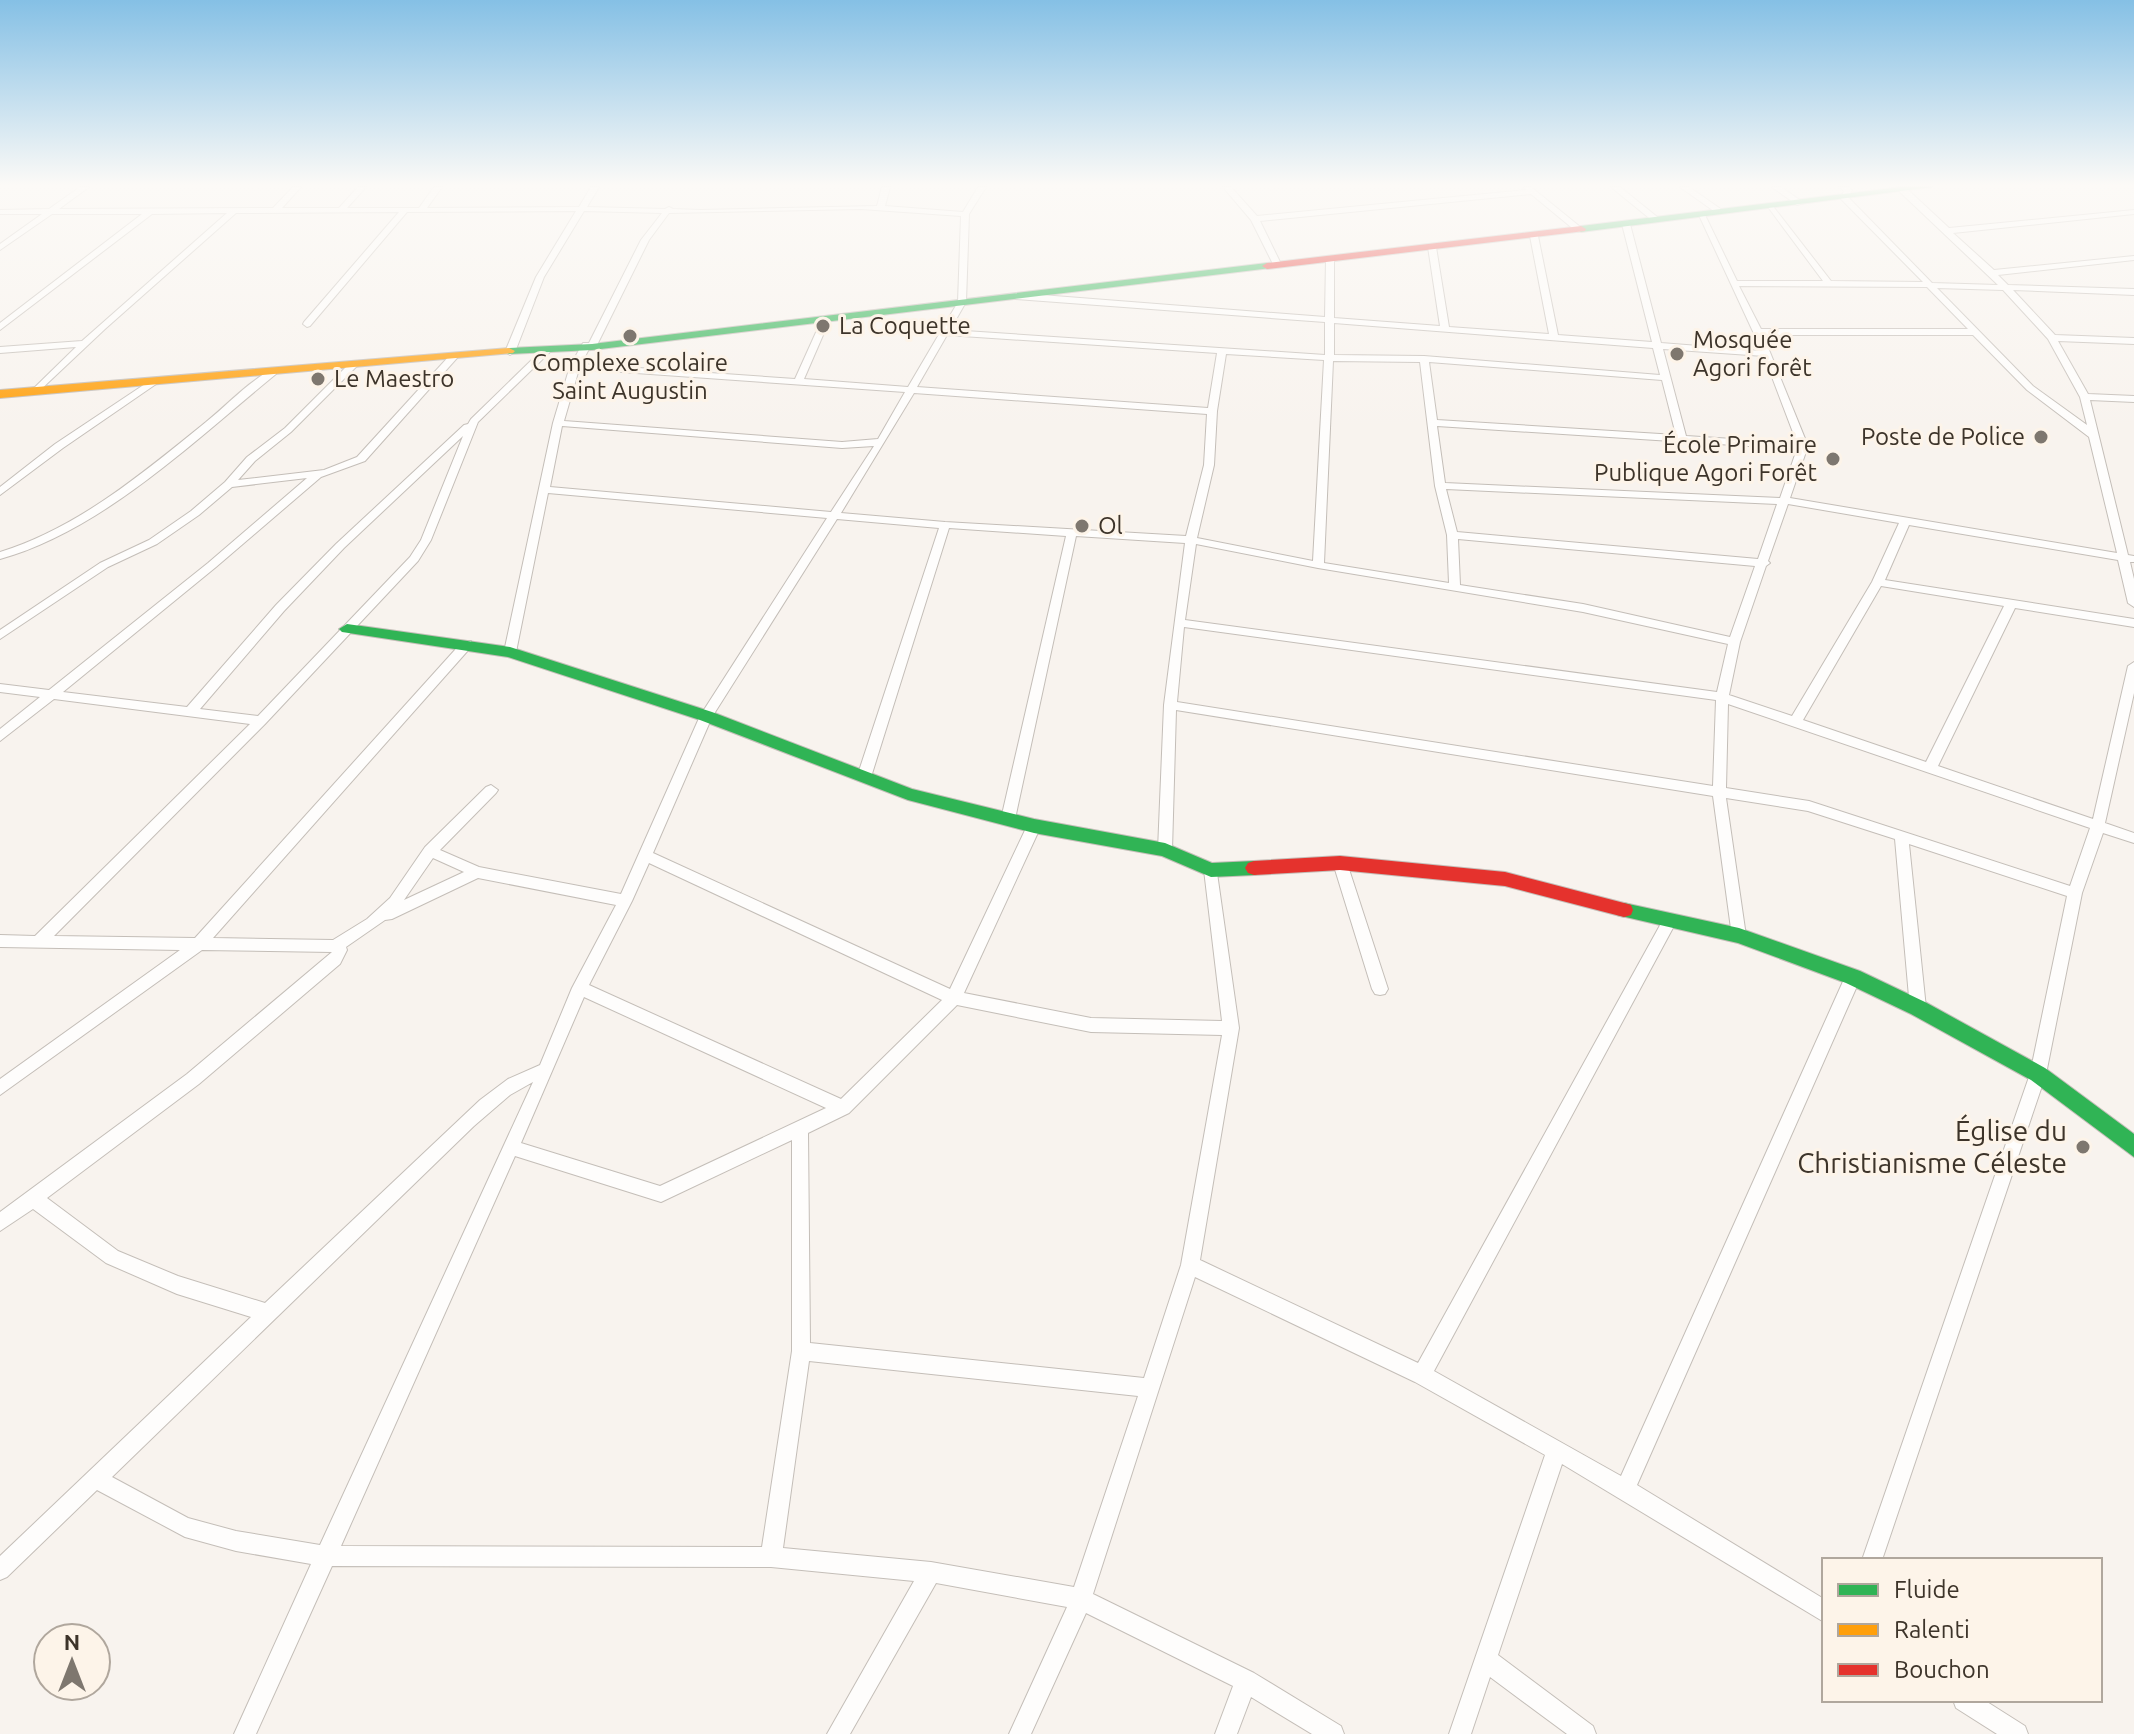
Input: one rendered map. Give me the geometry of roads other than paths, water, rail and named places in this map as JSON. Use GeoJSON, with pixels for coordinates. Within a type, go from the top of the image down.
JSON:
{"type":"FeatureCollection","features":[{"type":"Feature","properties":{"kind":"main road"},"geometry":{"type":"LineString","coordinates":[[0,394],[589,346],[1243,268]]}},
{"type":"Feature","properties":{"kind":"main road"},"geometry":{"type":"LineString","coordinates":[[347,629],[510,652],[706,716],[908,794],[1034,826],[1165,850],[1211,870],[1340,863],[1505,879],[1669,922],[1739,936],[1853,977],[1918,1008],[2038,1074],[2134,1147]]}},
{"type":"Feature","properties":{"kind":"street"},"geometry":{"type":"LineString","coordinates":[[0,327],[76,268]]}},
{"type":"Feature","properties":{"kind":"street"},"geometry":{"type":"LineString","coordinates":[[36,391],[170,268]]}},
{"type":"Feature","properties":{"kind":"street"},"geometry":{"type":"LineString","coordinates":[[307,324],[355,268]]}},
{"type":"Feature","properties":{"kind":"street"},"geometry":{"type":"LineString","coordinates":[[510,352],[546,268]]}},
{"type":"Feature","properties":{"kind":"street"},"geometry":{"type":"LineString","coordinates":[[510,652],[558,423],[575,366],[630,268]]}},
{"type":"Feature","properties":{"kind":"street"},"geometry":{"type":"LineString","coordinates":[[245,1734],[546,1070],[580,988],[625,901],[706,716],[881,442],[945,332],[962,302],[963,268]]}},
{"type":"Feature","properties":{"kind":"street"},"geometry":{"type":"LineString","coordinates":[[1318,565],[1329,358],[1330,268]]}},
{"type":"Feature","properties":{"kind":"street"},"geometry":{"type":"LineString","coordinates":[[1435,268],[1445,328]]}},
{"type":"Feature","properties":{"kind":"street"},"geometry":{"type":"LineString","coordinates":[[1540,268],[1554,336]]}},
{"type":"Feature","properties":{"kind":"street"},"geometry":{"type":"LineString","coordinates":[[1637,268],[1681,437]]}},
{"type":"Feature","properties":{"kind":"street"},"geometry":{"type":"LineString","coordinates":[[1727,268],[1768,354],[1803,446],[1734,642],[1722,697],[1719,793],[1739,936]]}},
{"type":"Feature","properties":{"kind":"street"},"geometry":{"type":"LineString","coordinates":[[1817,268],[1829,284]]}},
{"type":"Feature","properties":{"kind":"street"},"geometry":{"type":"LineString","coordinates":[[1914,268],[2030,388],[2095,436]]}},
{"type":"Feature","properties":{"kind":"street"},"geometry":{"type":"LineString","coordinates":[[1986,268],[2052,338],[2085,397],[2128,559],[2134,603]]}},
{"type":"Feature","properties":{"kind":"street"},"geometry":{"type":"LineString","coordinates":[[1992,273],[2040,268]]}},
{"type":"Feature","properties":{"kind":"street"},"geometry":{"type":"LineString","coordinates":[[1734,283],[1930,285],[2134,292]]}},
{"type":"Feature","properties":{"kind":"street"},"geometry":{"type":"LineString","coordinates":[[1011,295],[1768,354]]}},
{"type":"Feature","properties":{"kind":"street"},"geometry":{"type":"LineString","coordinates":[[799,381],[826,319]]}},
{"type":"Feature","properties":{"kind":"street"},"geometry":{"type":"LineString","coordinates":[[945,332],[1329,358],[1424,359],[1667,378]]}},
{"type":"Feature","properties":{"kind":"street"},"geometry":{"type":"LineString","coordinates":[[1757,332],[1973,332]]}},
{"type":"Feature","properties":{"kind":"street"},"geometry":{"type":"LineString","coordinates":[[2052,338],[2134,341]]}},
{"type":"Feature","properties":{"kind":"street"},"geometry":{"type":"LineString","coordinates":[[0,350],[84,344]]}},
{"type":"Feature","properties":{"kind":"street"},"geometry":{"type":"LineString","coordinates":[[190,712],[280,608],[340,546],[548,349]]}},
{"type":"Feature","properties":{"kind":"street"},"geometry":{"type":"LineString","coordinates":[[1165,850],[1170,705],[1179,623],[1191,540],[1209,465],[1212,411],[1222,350]]}},
{"type":"Feature","properties":{"kind":"street"},"geometry":{"type":"LineString","coordinates":[[229,484],[318,474],[346,467],[361,459],[454,356]]}},
{"type":"Feature","properties":{"kind":"street"},"geometry":{"type":"LineString","coordinates":[[1424,359],[1440,486],[1452,535],[1455,588]]}},
{"type":"Feature","properties":{"kind":"street"},"geometry":{"type":"LineString","coordinates":[[2,630],[104,565],[153,542],[229,484],[251,459],[288,430],[354,364]]}},
{"type":"Feature","properties":{"kind":"street"},"geometry":{"type":"LineString","coordinates":[[575,366],[1212,411]]}},
{"type":"Feature","properties":{"kind":"street"},"geometry":{"type":"LineString","coordinates":[[0,556],[23,551],[103,504],[273,372]]}},
{"type":"Feature","properties":{"kind":"street"},"geometry":{"type":"LineString","coordinates":[[0,492],[59,446],[154,382]]}},
{"type":"Feature","properties":{"kind":"street"},"geometry":{"type":"LineString","coordinates":[[2085,397],[2134,399]]}},
{"type":"Feature","properties":{"kind":"street"},"geometry":{"type":"LineString","coordinates":[[39,941],[261,721],[420,549],[474,421]]}},
{"type":"Feature","properties":{"kind":"street"},"geometry":{"type":"LineString","coordinates":[[558,423],[842,445],[881,442]]}},
{"type":"Feature","properties":{"kind":"street"},"geometry":{"type":"LineString","coordinates":[[1433,423],[1803,446]]}},
{"type":"Feature","properties":{"kind":"street"},"geometry":{"type":"LineString","coordinates":[[0,736],[212,565],[318,474]]}},
{"type":"Feature","properties":{"kind":"street"},"geometry":{"type":"LineString","coordinates":[[1440,486],[1786,501],[2128,559]]}},
{"type":"Feature","properties":{"kind":"street"},"geometry":{"type":"LineString","coordinates":[[544,490],[945,525],[1191,540],[1318,565],[1650,621],[1734,642]]}},
{"type":"Feature","properties":{"kind":"street"},"geometry":{"type":"LineString","coordinates":[[1796,721],[1878,582],[1906,520]]}},
{"type":"Feature","properties":{"kind":"street"},"geometry":{"type":"LineString","coordinates":[[864,777],[945,525]]}},
{"type":"Feature","properties":{"kind":"street"},"geometry":{"type":"LineString","coordinates":[[1008,819],[1072,532]]}},
{"type":"Feature","properties":{"kind":"street"},"geometry":{"type":"LineString","coordinates":[[1452,535],[1764,563]]}},
{"type":"Feature","properties":{"kind":"street"},"geometry":{"type":"LineString","coordinates":[[1878,582],[2134,623]]}},
{"type":"Feature","properties":{"kind":"street"},"geometry":{"type":"LineString","coordinates":[[1931,766],[2011,604]]}},
{"type":"Feature","properties":{"kind":"street"},"geometry":{"type":"LineString","coordinates":[[1179,623],[1722,697],[2134,838]]}},
{"type":"Feature","properties":{"kind":"street"},"geometry":{"type":"LineString","coordinates":[[0,1088],[199,944],[467,644]]}},
{"type":"Feature","properties":{"kind":"street"},"geometry":{"type":"LineString","coordinates":[[1873,1558],[2038,1074],[2075,893],[2098,826],[2129,709],[2134,666]]}},
{"type":"Feature","properties":{"kind":"street"},"geometry":{"type":"LineString","coordinates":[[0,688],[261,721]]}},
{"type":"Feature","properties":{"kind":"street"},"geometry":{"type":"LineString","coordinates":[[1170,705],[1809,806],[2075,893]]}},
{"type":"Feature","properties":{"kind":"street"},"geometry":{"type":"LineString","coordinates":[[372,923],[395,902],[430,851],[491,790]]}},
{"type":"Feature","properties":{"kind":"street"},"geometry":{"type":"LineString","coordinates":[[511,1147],[661,1194],[843,1108],[954,998],[1034,826]]}},
{"type":"Feature","properties":{"kind":"street"},"geometry":{"type":"LineString","coordinates":[[1902,838],[1918,1008]]}},
{"type":"Feature","properties":{"kind":"street"},"geometry":{"type":"LineString","coordinates":[[430,851],[477,872],[625,901]]}},
{"type":"Feature","properties":{"kind":"street"},"geometry":{"type":"LineString","coordinates":[[645,855],[954,998],[1091,1025],[1231,1028]]}},
{"type":"Feature","properties":{"kind":"street"},"geometry":{"type":"LineString","coordinates":[[1340,863],[1380,989]]}},
{"type":"Feature","properties":{"kind":"street"},"geometry":{"type":"LineString","coordinates":[[1020,1734],[1081,1599],[1190,1265],[1231,1028],[1211,870]]}},
{"type":"Feature","properties":{"kind":"street"},"geometry":{"type":"LineString","coordinates":[[0,941],[335,946],[372,923],[477,872]]}},
{"type":"Feature","properties":{"kind":"street"},"geometry":{"type":"LineString","coordinates":[[1422,1375],[1669,922]]}},
{"type":"Feature","properties":{"kind":"street"},"geometry":{"type":"LineString","coordinates":[[0,1223],[193,1079],[335,960],[340,950],[335,946]]}},
{"type":"Feature","properties":{"kind":"street"},"geometry":{"type":"LineString","coordinates":[[1625,1489],[1853,977]]}},
{"type":"Feature","properties":{"kind":"street"},"geometry":{"type":"LineString","coordinates":[[580,988],[843,1108]]}},
{"type":"Feature","properties":{"kind":"street"},"geometry":{"type":"LineString","coordinates":[[0,1570],[499,1093],[527,1075],[546,1070]]}},
{"type":"Feature","properties":{"kind":"street"},"geometry":{"type":"LineString","coordinates":[[771,1557],[801,1351],[800,1129]]}},
{"type":"Feature","properties":{"kind":"street"},"geometry":{"type":"LineString","coordinates":[[33,1198],[112,1257],[177,1285],[268,1313]]}},
{"type":"Feature","properties":{"kind":"street"},"geometry":{"type":"LineString","coordinates":[[1190,1265],[1422,1375],[1625,1489],[1822,1610]]}},
{"type":"Feature","properties":{"kind":"street"},"geometry":{"type":"LineString","coordinates":[[801,1351],[1148,1388]]}},
{"type":"Feature","properties":{"kind":"street"},"geometry":{"type":"LineString","coordinates":[[1460,1734],[1556,1452]]}},
{"type":"Feature","properties":{"kind":"street"},"geometry":{"type":"LineString","coordinates":[[96,1479],[185,1527],[236,1541],[326,1556],[771,1557],[931,1572],[1081,1599],[1246,1681],[1333,1734]]}},
{"type":"Feature","properties":{"kind":"street"},"geometry":{"type":"LineString","coordinates":[[838,1734],[931,1572]]}},
{"type":"Feature","properties":{"kind":"street"},"geometry":{"type":"LineString","coordinates":[[1486,1660],[1585,1734]]}},
{"type":"Feature","properties":{"kind":"street"},"geometry":{"type":"LineString","coordinates":[[1226,1734],[1246,1681]]}},
{"type":"Feature","properties":{"kind":"street"},"geometry":{"type":"LineString","coordinates":[[1967,1702],[2017,1734]]}},
{"type":"Feature","properties":{"kind":"place","name":"La Coquette"},"geometry":{"type":"Point","coordinates":[823,326]}},
{"type":"Feature","properties":{"kind":"place","name":"Complexe scolaire Saint Augustin"},"geometry":{"type":"Point","coordinates":[630,336]}},
{"type":"Feature","properties":{"kind":"place","name":"Mosquée Agori forêt"},"geometry":{"type":"Point","coordinates":[1677,354]}},
{"type":"Feature","properties":{"kind":"place","name":"Le Maestro"},"geometry":{"type":"Point","coordinates":[318,379]}},
{"type":"Feature","properties":{"kind":"place","name":"Poste de Police"},"geometry":{"type":"Point","coordinates":[2041,437]}},
{"type":"Feature","properties":{"kind":"place","name":"École Primaire Publique Agori Forêt"},"geometry":{"type":"Point","coordinates":[1833,459]}},
{"type":"Feature","properties":{"kind":"place","name":"Ol"},"geometry":{"type":"Point","coordinates":[1082,526]}},
{"type":"Feature","properties":{"kind":"place","name":"Église du Christianisme Céleste"},"geometry":{"type":"Point","coordinates":[2083,1147]}}]}
